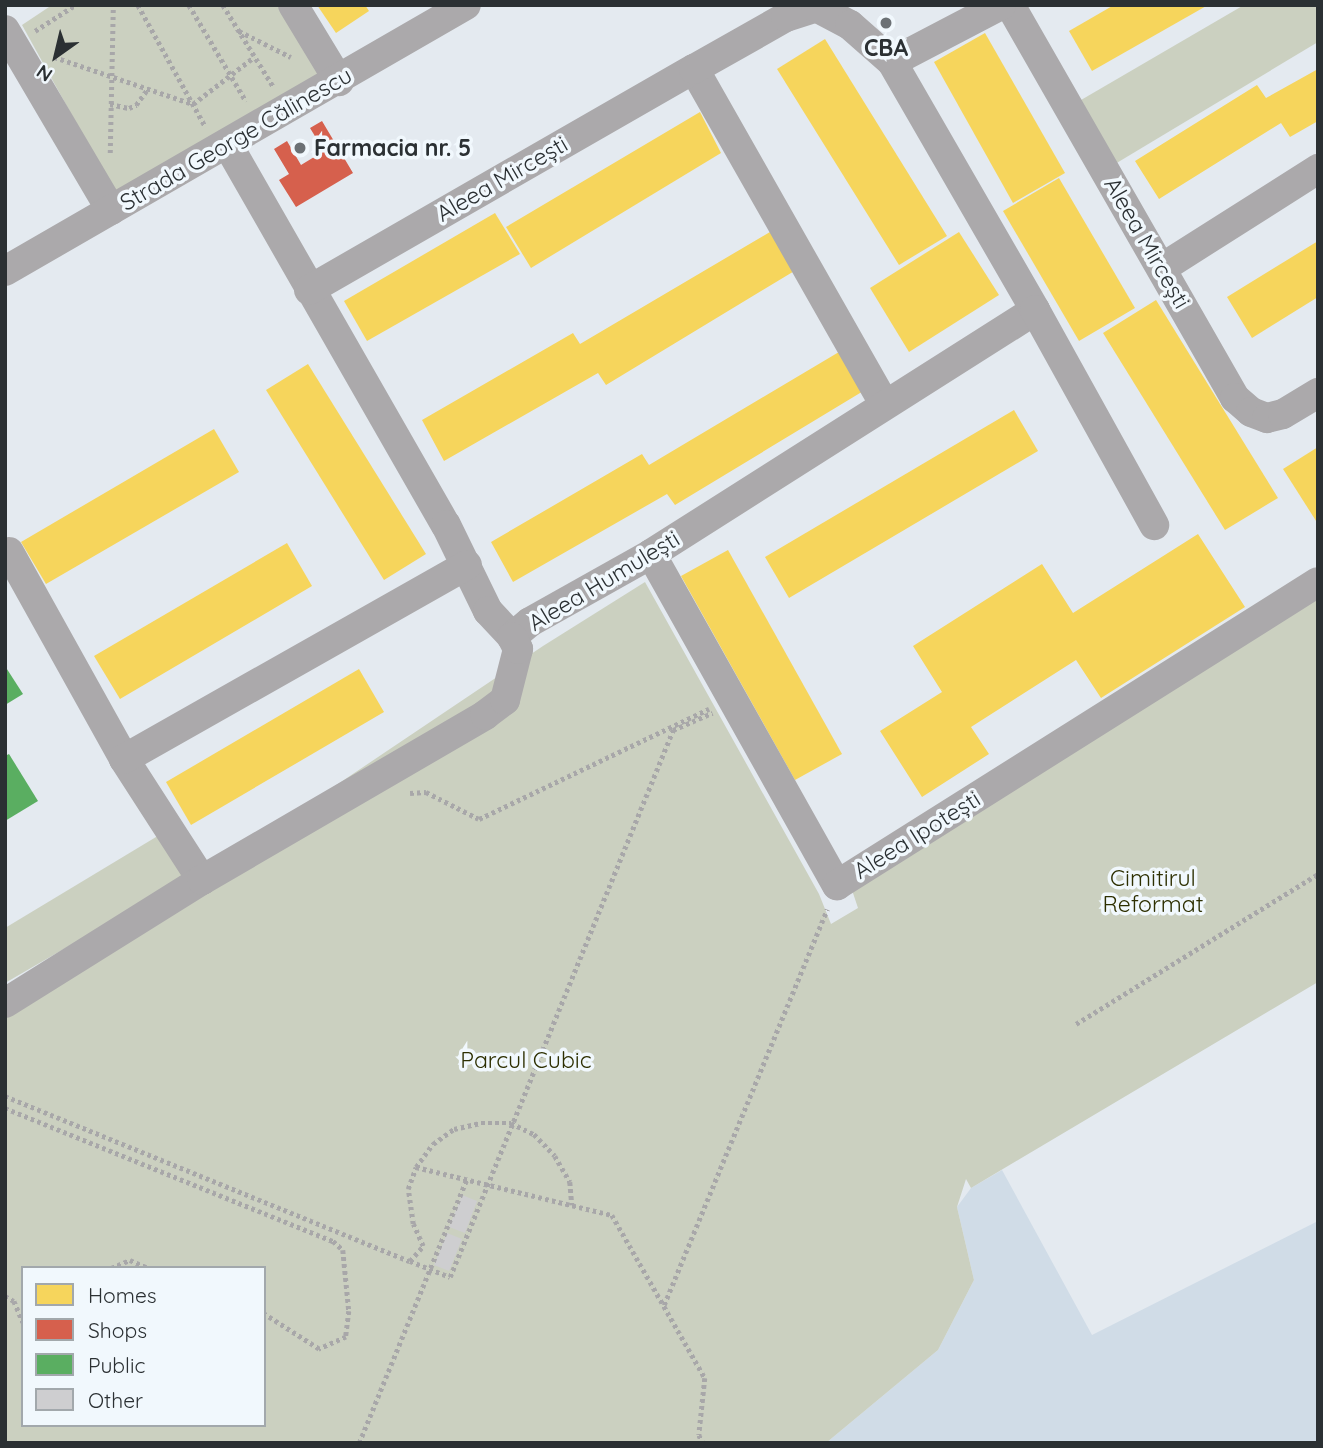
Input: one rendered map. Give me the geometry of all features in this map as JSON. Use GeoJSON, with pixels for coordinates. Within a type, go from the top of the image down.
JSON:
{"type":"FeatureCollection","features":[{"type":"Feature","properties":{"kind":"street"},"geometry":{"type":"LineString","coordinates":[[293,5],[339,81]]}},
{"type":"Feature","properties":{"kind":"street","name":"Strada George Călinescu"},"geometry":{"type":"LineString","coordinates":[[5,271],[111,209],[218,139],[289,110],[466,5]]}},
{"type":"Feature","properties":{"kind":"street"},"geometry":{"type":"LineString","coordinates":[[892,62],[1001,5]]}},
{"type":"Feature","properties":{"kind":"street","name":"Aleea Mircești"},"geometry":{"type":"LineString","coordinates":[[1010,5],[1163,268],[1235,398],[1251,412],[1267,418],[1283,414],[1318,393]]}},
{"type":"Feature","properties":{"kind":"street","name":"Aleea Mircești"},"geometry":{"type":"LineString","coordinates":[[309,290],[694,68],[786,17],[816,7],[850,24],[892,62],[1035,310],[1154,526]]}},
{"type":"Feature","properties":{"kind":"street"},"geometry":{"type":"LineString","coordinates":[[10,37],[111,209]]}},
{"type":"Feature","properties":{"kind":"street"},"geometry":{"type":"LineString","coordinates":[[694,68],[884,404]]}},
{"type":"Feature","properties":{"kind":"street","name":"Aleea Humulești"},"geometry":{"type":"LineString","coordinates":[[218,139],[309,290],[467,565],[488,611],[512,637],[530,622],[651,554],[1035,310]]}},
{"type":"Feature","properties":{"kind":"street"},"geometry":{"type":"LineString","coordinates":[[1163,268],[1318,169]]}},
{"type":"Feature","properties":{"kind":"street"},"geometry":{"type":"LineString","coordinates":[[9,552],[124,759],[202,880]]}},
{"type":"Feature","properties":{"kind":"street","name":"Aleea Ipotești"},"geometry":{"type":"LineString","coordinates":[[651,554],[837,885],[1318,582]]}},
{"type":"Feature","properties":{"kind":"street"},"geometry":{"type":"LineString","coordinates":[[124,759],[467,565]]}},
{"type":"Feature","properties":{"kind":"street"},"geometry":{"type":"LineString","coordinates":[[5,1003],[202,880],[505,700],[519,649],[512,637]]}},
{"type":"Feature","properties":{"kind":"path"},"geometry":{"type":"LineString","coordinates":[[10,37],[75,5]]}},
{"type":"Feature","properties":{"kind":"path"},"geometry":{"type":"LineString","coordinates":[[110,157],[113,5]]}},
{"type":"Feature","properties":{"kind":"path"},"geometry":{"type":"LineString","coordinates":[[138,5],[193,104],[218,139]]}},
{"type":"Feature","properties":{"kind":"path"},"geometry":{"type":"LineString","coordinates":[[189,5],[249,106]]}},
{"type":"Feature","properties":{"kind":"path"},"geometry":{"type":"LineString","coordinates":[[223,5],[289,110]]}},
{"type":"Feature","properties":{"kind":"path"},"geometry":{"type":"LineString","coordinates":[[10,37],[147,90],[193,104]]}},
{"type":"Feature","properties":{"kind":"path"},"geometry":{"type":"LineString","coordinates":[[193,104],[254,57]]}},
{"type":"Feature","properties":{"kind":"path"},"geometry":{"type":"LineString","coordinates":[[110,104],[128,108],[136,105],[147,90]]}},
{"type":"Feature","properties":{"kind":"path"},"geometry":{"type":"LineString","coordinates":[[407,793],[426,792],[479,819],[641,739],[733,701]]}},
{"type":"Feature","properties":{"kind":"path"},"geometry":{"type":"LineString","coordinates":[[5,1096],[450,1277],[673,730],[733,701]]}},
{"type":"Feature","properties":{"kind":"path"},"geometry":{"type":"LineString","coordinates":[[1076,1024],[1318,874]]}},
{"type":"Feature","properties":{"kind":"path"},"geometry":{"type":"LineString","coordinates":[[664,1306],[837,885]]}},
{"type":"Feature","properties":{"kind":"path"},"geometry":{"type":"LineString","coordinates":[[5,1108],[333,1241],[343,1250],[349,1311],[346,1337],[319,1349],[266,1315]]}},
{"type":"Feature","properties":{"kind":"path"},"geometry":{"type":"LineString","coordinates":[[410,1261],[423,1246],[413,1224],[408,1189],[416,1167],[433,1144],[454,1129],[481,1123],[511,1123],[534,1134],[555,1156],[570,1182],[572,1205]]}},
{"type":"Feature","properties":{"kind":"path"},"geometry":{"type":"LineString","coordinates":[[416,1167],[612,1215],[705,1378],[699,1435],[703,1443]]}},
{"type":"Feature","properties":{"kind":"path"},"geometry":{"type":"LineString","coordinates":[[359,1443],[467,1179]]}},
{"type":"Feature","properties":{"kind":"path"},"geometry":{"type":"LineString","coordinates":[[333,1241],[338,1230]]}},
{"type":"Feature","properties":{"kind":"path"},"geometry":{"type":"LineString","coordinates":[[116,1266],[130,1260],[144,1266]]}},
{"type":"Feature","properties":{"kind":"path"},"geometry":{"type":"LineString","coordinates":[[5,1296],[14,1301],[21,1317]]}},
{"type":"Feature","properties":{"kind":"shaded area"},"geometry":{"type":"Polygon","coordinates":[[[1002,1170],[1092,1335],[1318,1221],[1318,1443],[826,1443],[938,1350],[974,1280],[957,1207],[971,1188],[1002,1170]]]}},
{"type":"Feature","properties":{"kind":"green space"},"geometry":{"type":"Polygon","coordinates":[[[52,5],[285,5],[326,76],[116,195],[22,25],[52,5]]]}},
{"type":"Feature","properties":{"kind":"green space"},"geometry":{"type":"Polygon","coordinates":[[[1244,5],[1318,5],[1318,42],[1105,170],[1069,107],[1244,5]]]}},
{"type":"Feature","properties":{"kind":"green space","name":"Parcul Cubic"},"geometry":{"type":"Polygon","coordinates":[[[645,582],[819,894],[831,924],[858,908],[852,890],[1318,597],[1318,982],[971,1188],[966,1179],[957,1207],[974,1280],[938,1350],[826,1443],[5,1443],[5,1008],[543,646],[645,582]]]}},
{"type":"Feature","properties":{"kind":"green space"},"geometry":{"type":"Polygon","coordinates":[[[161,834],[190,876],[5,983],[5,928],[161,834]]]}},
{"type":"Feature","properties":{"kind":"building: Homes"},"geometry":{"type":"Polygon","coordinates":[[[317,5],[365,5],[369,11],[336,33],[317,5]]]}},
{"type":"Feature","properties":{"kind":"building: Homes"},"geometry":{"type":"Polygon","coordinates":[[[1114,5],[1208,5],[1092,71],[1069,31],[1114,5]]]}},
{"type":"Feature","properties":{"kind":"building: Homes"},"geometry":{"type":"Polygon","coordinates":[[[985,33],[1065,173],[1013,203],[934,62],[985,33]]]}},
{"type":"Feature","properties":{"kind":"building: Homes"},"geometry":{"type":"Polygon","coordinates":[[[825,39],[947,236],[899,265],[777,69],[825,39]]]}},
{"type":"Feature","properties":{"kind":"building: Homes"},"geometry":{"type":"Polygon","coordinates":[[[1318,69],[1318,121],[1290,137],[1281,123],[1159,199],[1135,161],[1257,85],[1266,98],[1318,69]]]}},
{"type":"Feature","properties":{"kind":"building: Homes"},"geometry":{"type":"Polygon","coordinates":[[[700,112],[721,153],[531,268],[506,227],[700,112]]]}},
{"type":"Feature","properties":{"kind":"building: Homes"},"geometry":{"type":"Polygon","coordinates":[[[1059,178],[1135,308],[1079,341],[1003,211],[1059,178]]]}},
{"type":"Feature","properties":{"kind":"building: Homes"},"geometry":{"type":"Polygon","coordinates":[[[495,213],[520,254],[367,341],[344,301],[495,213]]]}},
{"type":"Feature","properties":{"kind":"building: Homes"},"geometry":{"type":"Polygon","coordinates":[[[775,229],[796,270],[606,385],[598,373],[444,461],[422,420],[573,333],[580,344],[775,229]]]}},
{"type":"Feature","properties":{"kind":"building: Homes"},"geometry":{"type":"Polygon","coordinates":[[[959,232],[999,295],[909,352],[870,288],[959,232]]]}},
{"type":"Feature","properties":{"kind":"building: Homes"},"geometry":{"type":"Polygon","coordinates":[[[1318,241],[1318,297],[1252,338],[1227,297],[1318,241]]]}},
{"type":"Feature","properties":{"kind":"building: Homes"},"geometry":{"type":"Polygon","coordinates":[[[1156,300],[1278,498],[1225,530],[1103,333],[1156,300]]]}},
{"type":"Feature","properties":{"kind":"building: Homes"},"geometry":{"type":"Polygon","coordinates":[[[844,349],[865,390],[675,505],[667,494],[513,582],[491,542],[642,454],[649,465],[844,349]]]}},
{"type":"Feature","properties":{"kind":"building: Homes"},"geometry":{"type":"Polygon","coordinates":[[[308,364],[426,554],[384,580],[266,390],[308,364]]]}},
{"type":"Feature","properties":{"kind":"building: Homes"},"geometry":{"type":"Polygon","coordinates":[[[1014,410],[1038,451],[789,598],[765,557],[1014,410]]]}},
{"type":"Feature","properties":{"kind":"building: Homes"},"geometry":{"type":"Polygon","coordinates":[[[214,429],[239,472],[46,584],[21,542],[214,429]]]}},
{"type":"Feature","properties":{"kind":"building: Homes"},"geometry":{"type":"Polygon","coordinates":[[[1318,447],[1318,524],[1283,469],[1318,447]]]}},
{"type":"Feature","properties":{"kind":"building: Homes"},"geometry":{"type":"Polygon","coordinates":[[[1198,534],[1245,607],[1101,698],[1076,660],[971,727],[989,754],[922,797],[880,731],[942,692],[913,646],[1042,564],[1073,613],[1198,534]]]}},
{"type":"Feature","properties":{"kind":"building: Homes"},"geometry":{"type":"Polygon","coordinates":[[[287,543],[312,586],[120,699],[94,656],[287,543]]]}},
{"type":"Feature","properties":{"kind":"building: Homes"},"geometry":{"type":"Polygon","coordinates":[[[728,550],[842,754],[795,780],[681,576],[728,550]]]}},
{"type":"Feature","properties":{"kind":"building: Homes"},"geometry":{"type":"Polygon","coordinates":[[[359,669],[384,712],[191,825],[166,782],[359,669]]]}},
{"type":"Feature","properties":{"kind":"building: Shops"},"geometry":{"type":"Polygon","coordinates":[[[322,121],[353,173],[296,207],[279,180],[289,174],[274,149],[287,141],[301,165],[324,151],[310,128],[322,121]]]}},
{"type":"Feature","properties":{"kind":"building: Public"},"geometry":{"type":"Polygon","coordinates":[[[5,666],[23,694],[5,705],[5,666]]]}},
{"type":"Feature","properties":{"kind":"building: Public"},"geometry":{"type":"Polygon","coordinates":[[[9,754],[38,801],[5,821],[5,756],[9,754]]]}},
{"type":"Feature","properties":{"kind":"building: Other"},"geometry":{"type":"Polygon","coordinates":[[[462,1195],[477,1201],[465,1233],[449,1227],[462,1195]]]}},
{"type":"Feature","properties":{"kind":"building: Other"},"geometry":{"type":"Polygon","coordinates":[[[447,1233],[462,1239],[449,1271],[434,1265],[447,1233]]]}},
{"type":"Feature","properties":{"kind":"place","name":"CBA"},"geometry":{"type":"Point","coordinates":[886,23]}},
{"type":"Feature","properties":{"kind":"place","name":"Farmacia nr. 5"},"geometry":{"type":"Point","coordinates":[300,148]}},
{"type":"Feature","properties":{"kind":"park label","name":"Cimitirul Reformat"},"geometry":{"type":"Point","coordinates":[1153,891]}}]}
